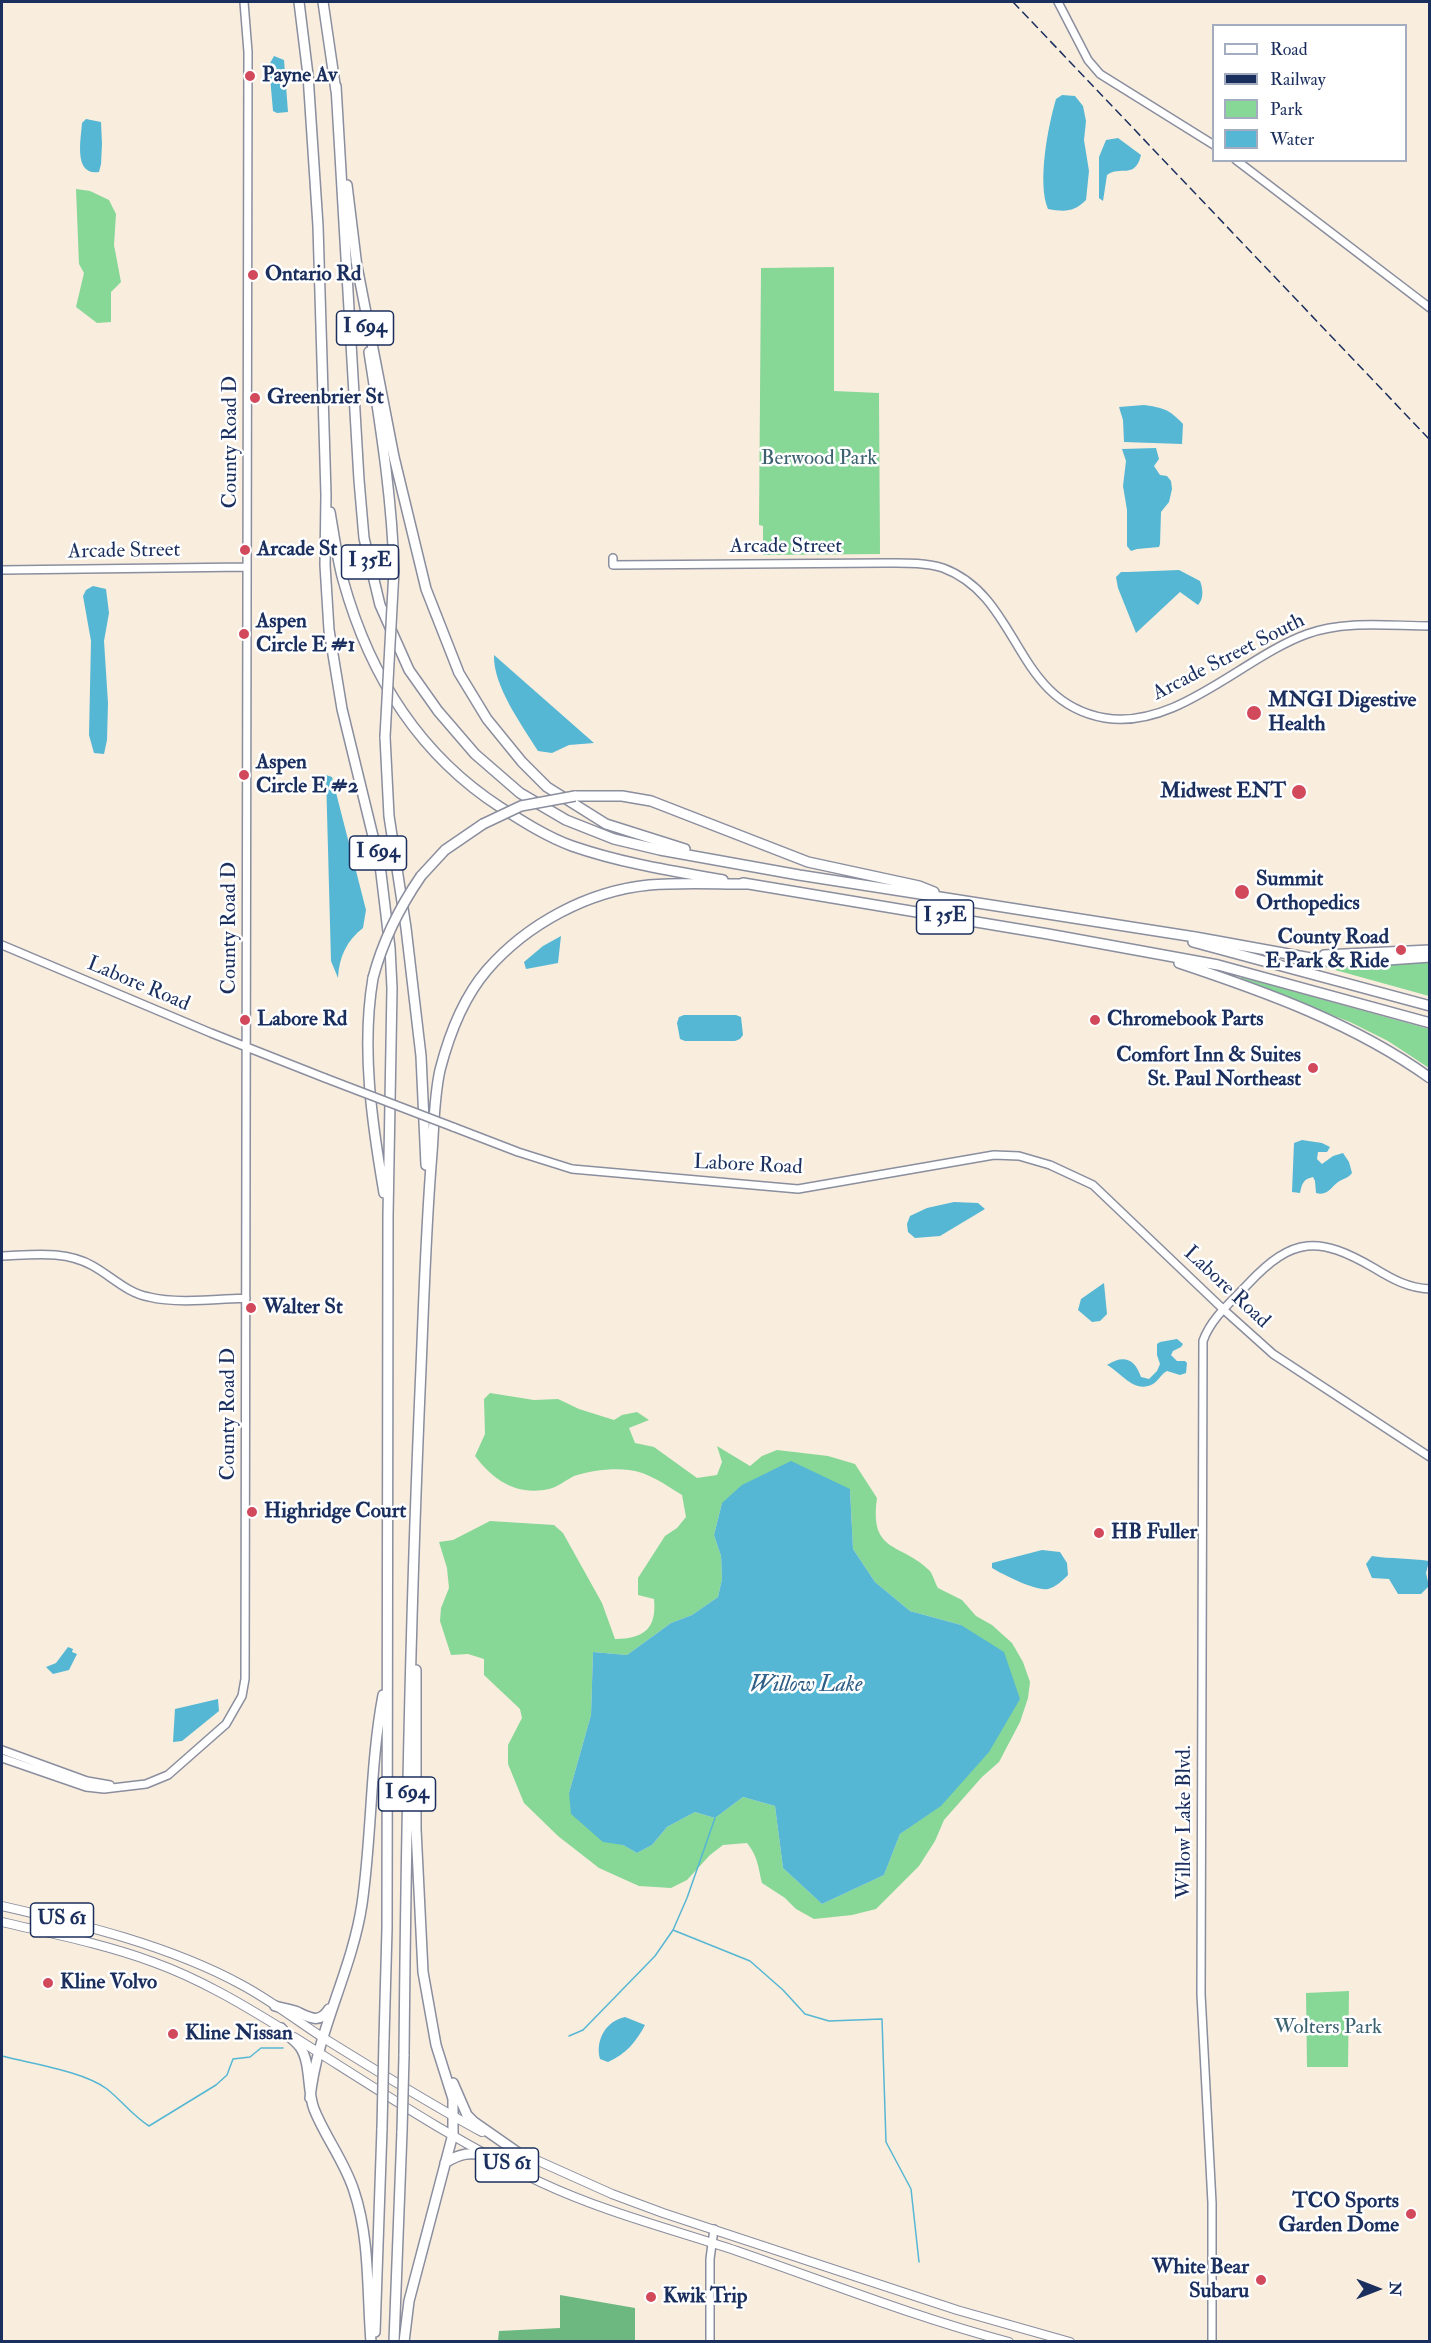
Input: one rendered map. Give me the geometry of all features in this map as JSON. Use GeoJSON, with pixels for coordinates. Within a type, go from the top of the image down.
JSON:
{"type":"FeatureCollection","features":[{"type":"Feature","properties":{"kind":"highway","name":"I 35E"},"geometry":{"type":"LineString","coordinates":[[299,2],[308,75],[318,226],[327,495],[342,578],[363,641],[379,676],[405,718],[437,756],[477,792],[518,819],[570,845],[630,864],[1143,951],[1218,966],[1430,1023]]}},
{"type":"Feature","properties":{"kind":"highway","name":"I 35E"},"geometry":{"type":"LineString","coordinates":[[323,2],[336,86],[355,428],[364,538],[380,604],[409,670],[438,711],[475,754],[520,793],[566,820],[614,838],[704,858],[1124,926],[1205,945],[1430,1006]]}},
{"type":"Feature","properties":{"kind":"highway","name":"I 694"},"geometry":{"type":"LineString","coordinates":[[336,86],[356,261],[388,478],[393,528],[394,570],[386,737],[389,816],[406,928],[421,1056],[428,1207],[415,1532],[406,1847],[404,2056],[394,2342]]}},
{"type":"Feature","properties":{"kind":"highway"},"geometry":{"type":"LineString","coordinates":[[356,261],[394,457],[423,578],[442,635],[459,673],[487,719],[522,762],[547,787],[606,824],[685,849],[704,858]]}},
{"type":"Feature","properties":{"kind":"highway","name":"I 694"},"geometry":{"type":"LineString","coordinates":[[327,495],[325,566],[333,659],[342,708],[380,865],[390,948],[392,988],[388,1216],[384,2039],[373,2342]]}},
{"type":"Feature","properties":{"kind":"highway"},"geometry":{"type":"LineString","coordinates":[[388,1216],[378,1157],[369,1055],[370,997],[373,978],[381,949],[394,918],[421,876],[445,850],[483,824],[521,806],[575,796],[622,796],[651,801],[808,862],[919,886],[947,898]]}},
{"type":"Feature","properties":{"kind":"highway"},"geometry":{"type":"LineString","coordinates":[[428,1207],[440,1073],[462,1006],[486,971],[513,944],[546,920],[584,901],[621,889],[650,885],[747,884]]}},
{"type":"Feature","properties":{"kind":"highway"},"geometry":{"type":"LineString","coordinates":[[1124,926],[1327,961],[1359,962],[1430,957]]}},
{"type":"Feature","properties":{"kind":"highway"},"geometry":{"type":"LineString","coordinates":[[1301,957],[1430,950]]}},
{"type":"Feature","properties":{"kind":"highway"},"geometry":{"type":"LineString","coordinates":[[1143,951],[1247,987],[1321,1016],[1382,1047],[1430,1078]]}},
{"type":"Feature","properties":{"kind":"highway"},"geometry":{"type":"LineString","coordinates":[[404,2342],[409,2301],[453,2134],[453,2099],[436,2045],[423,1972],[416,1828],[415,1532]]}},
{"type":"Feature","properties":{"kind":"highway"},"geometry":{"type":"LineString","coordinates":[[310,2098],[323,2037],[352,1949],[362,1905],[376,1751],[387,1672]]}},
{"type":"Feature","properties":{"kind":"highway"},"geometry":{"type":"LineString","coordinates":[[275,2006],[292,2010],[310,2019],[319,2019],[327,2011],[341,1983]]}},
{"type":"Feature","properties":{"kind":"highway"},"geometry":{"type":"LineString","coordinates":[[430,2016],[467,2115],[517,2152]]}},
{"type":"Feature","properties":{"kind":"highway"},"geometry":{"type":"LineString","coordinates":[[281,2028],[300,2046],[305,2057],[310,2098],[354,2191],[361,2222],[373,2342]]}},
{"type":"Feature","properties":{"kind":"highway"},"geometry":{"type":"LineString","coordinates":[[445,2163],[459,2154],[489,2155]]}},
{"type":"Feature","properties":{"kind":"main road","name":"US 61"},"geometry":{"type":"LineString","coordinates":[[2,1906],[90,1927],[149,1946],[243,1985],[323,2037],[517,2152],[637,2204],[957,2310],[1070,2342]]}},
{"type":"Feature","properties":{"kind":"main road","name":"US 61"},"geometry":{"type":"LineString","coordinates":[[2,1922],[92,1943],[154,1963],[214,1989],[453,2134],[542,2183],[593,2204],[1009,2342]]}},
{"type":"Feature","properties":{"kind":"main road"},"geometry":{"type":"LineString","coordinates":[[956,2326],[966,2319],[973,2319],[1033,2336],[1041,2334]]}},
{"type":"Feature","properties":{"kind":"street","name":"County Road D"},"geometry":{"type":"LineString","coordinates":[[121,1786],[147,1784],[168,1775],[226,1724],[242,1696],[245,1679],[248,52],[244,2]]}},
{"type":"Feature","properties":{"kind":"street"},"geometry":{"type":"LineString","coordinates":[[1058,2],[1088,60],[1101,74],[1212,144]]}},
{"type":"Feature","properties":{"kind":"street"},"geometry":{"type":"LineString","coordinates":[[1239,162],[1430,308]]}},
{"type":"Feature","properties":{"kind":"street","name":"Arcade Street"},"geometry":{"type":"LineString","coordinates":[[612,558],[612,564],[920,563],[942,568],[963,578]]}},
{"type":"Feature","properties":{"kind":"street","name":"Arcade Street"},"geometry":{"type":"LineString","coordinates":[[2,570],[247,567]]}},
{"type":"Feature","properties":{"kind":"street","name":"Arcade Street South"},"geometry":{"type":"LineString","coordinates":[[963,578],[981,593],[995,610],[1042,684],[1054,695],[1086,713],[1119,720],[1139,719],[1175,707],[1306,634],[1335,627],[1430,626]]}},
{"type":"Feature","properties":{"kind":"street","name":"Labore Road"},"geometry":{"type":"LineString","coordinates":[[2,945],[325,1078],[518,1152],[572,1169],[798,1189],[994,1155],[1019,1156],[1050,1165],[1093,1185],[1273,1354],[1430,1457]]}},
{"type":"Feature","properties":{"kind":"street","name":"Willow Lake Blvd."},"geometry":{"type":"LineString","coordinates":[[1212,2342],[1212,2204],[1201,1994],[1203,1341],[1206,1331],[1267,1264],[1282,1253],[1303,1247],[1324,1246],[1343,1251],[1399,1283],[1430,1289]]}},
{"type":"Feature","properties":{"kind":"street"},"geometry":{"type":"LineString","coordinates":[[2,1256],[73,1257],[92,1265],[131,1291],[150,1298],[246,1298]]}},
{"type":"Feature","properties":{"kind":"street"},"geometry":{"type":"LineString","coordinates":[[2,1750],[87,1781],[121,1786]]}},
{"type":"Feature","properties":{"kind":"street"},"geometry":{"type":"LineString","coordinates":[[2,1758],[72,1784],[104,1789],[121,1786]]}},
{"type":"Feature","properties":{"kind":"street"},"geometry":{"type":"LineString","coordinates":[[710,2342],[714,2229]]}},
{"type":"Feature","properties":{"kind":"green space"},"geometry":{"type":"Polygon","coordinates":[[[76,189],[90,191],[109,200],[116,214],[114,245],[121,282],[111,292],[111,322],[97,323],[76,307],[84,273],[79,264],[76,189]]]}},
{"type":"Feature","properties":{"kind":"green space","name":"Berwood Park"},"geometry":{"type":"Polygon","coordinates":[[[834,267],[834,391],[879,393],[880,554],[763,555],[763,526],[759,525],[761,268],[834,267]]]}},
{"type":"Feature","properties":{"kind":"green space"},"geometry":{"type":"Polygon","coordinates":[[[1299,960],[1355,964],[1429,962],[1429,996],[1299,960]]]}},
{"type":"Feature","properties":{"kind":"green space"},"geometry":{"type":"Polygon","coordinates":[[[1241,977],[1429,1029],[1429,1068],[1388,1041],[1350,1022],[1240,980],[1241,977]]]}},
{"type":"Feature","properties":{"kind":"green space"},"geometry":{"type":"Polygon","coordinates":[[[490,1393],[534,1400],[558,1399],[579,1409],[614,1420],[622,1415],[637,1412],[649,1420],[629,1428],[635,1443],[654,1447],[697,1478],[717,1475],[722,1462],[717,1446],[750,1466],[762,1456],[777,1450],[828,1456],[855,1464],[877,1498],[876,1516],[878,1529],[883,1538],[890,1545],[919,1562],[930,1571],[938,1588],[962,1600],[976,1616],[992,1625],[1012,1643],[1023,1662],[1030,1682],[1028,1698],[1020,1722],[999,1762],[982,1777],[944,1820],[935,1841],[919,1866],[876,1909],[852,1915],[814,1919],[796,1909],[785,1898],[762,1883],[756,1857],[747,1843],[723,1845],[710,1855],[687,1880],[671,1888],[639,1886],[599,1868],[558,1836],[524,1803],[508,1764],[508,1745],[522,1718],[520,1709],[484,1675],[484,1659],[468,1654],[451,1655],[440,1621],[441,1608],[449,1588],[447,1568],[439,1542],[453,1540],[490,1521],[554,1525],[563,1533],[602,1603],[615,1639],[625,1638],[641,1634],[651,1624],[654,1599],[638,1595],[638,1578],[665,1536],[677,1528],[686,1517],[682,1495],[636,1471],[601,1470],[574,1476],[552,1488],[537,1491],[517,1488],[498,1479],[475,1456],[485,1434],[484,1399],[490,1393]],[[850,1489],[722,1503],[714,1535],[721,1556],[722,1579],[718,1597],[692,1615],[671,1623],[627,1655],[593,1652],[591,1715],[569,1793],[623,1845],[637,1853],[652,1845],[667,1827],[695,1812],[715,1818],[743,1797],[775,1806],[783,1868],[822,1904],[884,1875],[900,1834],[940,1806],[961,1625],[910,1611],[875,1582],[853,1549],[850,1489]]]}},
{"type":"Feature","properties":{"kind":"green space","name":"Wolters Park"},"geometry":{"type":"Polygon","coordinates":[[[1349,1991],[1348,2067],[1307,2067],[1306,1993],[1349,1991]]]}},
{"type":"Feature","properties":{"kind":"green space"},"geometry":{"type":"Polygon","coordinates":[[[560,2295],[635,2308],[635,2341],[498,2341],[499,2331],[560,2328],[560,2295]]]}},
{"type":"Feature","properties":{"kind":"water"},"geometry":{"type":"Polygon","coordinates":[[[274,56],[284,60],[288,112],[273,111],[269,65],[274,56]]]}},
{"type":"Feature","properties":{"kind":"water"},"geometry":{"type":"Polygon","coordinates":[[[1062,95],[1075,96],[1083,106],[1086,121],[1084,140],[1089,171],[1086,200],[1073,209],[1064,211],[1048,209],[1043,185],[1050,124],[1056,99],[1062,95]]]}},
{"type":"Feature","properties":{"kind":"water"},"geometry":{"type":"Polygon","coordinates":[[[86,119],[101,122],[102,144],[99,172],[91,172],[85,168],[80,155],[82,123],[86,119]]]}},
{"type":"Feature","properties":{"kind":"water"},"geometry":{"type":"Polygon","coordinates":[[[1118,138],[1141,155],[1138,163],[1131,170],[1112,172],[1107,175],[1103,201],[1099,198],[1099,157],[1106,140],[1118,138]]]}},
{"type":"Feature","properties":{"kind":"water"},"geometry":{"type":"Polygon","coordinates":[[[1144,405],[1166,410],[1183,424],[1182,444],[1124,442],[1123,420],[1119,407],[1144,405]]]}},
{"type":"Feature","properties":{"kind":"water"},"geometry":{"type":"Polygon","coordinates":[[[1156,448],[1159,459],[1154,466],[1160,475],[1167,476],[1171,481],[1172,489],[1169,502],[1161,512],[1160,544],[1159,547],[1131,551],[1127,546],[1127,510],[1123,486],[1126,461],[1122,449],[1156,448]]]}},
{"type":"Feature","properties":{"kind":"water"},"geometry":{"type":"Polygon","coordinates":[[[1179,570],[1200,581],[1202,594],[1200,603],[1198,605],[1180,592],[1136,633],[1118,588],[1116,577],[1121,572],[1179,570]]]}},
{"type":"Feature","properties":{"kind":"water"},"geometry":{"type":"Polygon","coordinates":[[[93,586],[106,589],[109,613],[104,641],[108,703],[107,740],[104,754],[94,753],[89,735],[91,641],[83,596],[86,590],[93,586]]]}},
{"type":"Feature","properties":{"kind":"water"},"geometry":{"type":"Polygon","coordinates":[[[494,655],[594,743],[569,745],[552,753],[538,751],[503,692],[495,667],[494,655]]]}},
{"type":"Feature","properties":{"kind":"water"},"geometry":{"type":"Polygon","coordinates":[[[326,775],[332,777],[366,910],[363,928],[352,938],[342,956],[338,978],[331,961],[326,775]]]}},
{"type":"Feature","properties":{"kind":"water"},"geometry":{"type":"Polygon","coordinates":[[[561,936],[558,963],[526,969],[524,962],[543,946],[561,936]]]}},
{"type":"Feature","properties":{"kind":"water"},"geometry":{"type":"Polygon","coordinates":[[[684,1015],[736,1015],[741,1017],[743,1035],[735,1041],[685,1041],[680,1039],[677,1023],[679,1017],[684,1015]]]}},
{"type":"Feature","properties":{"kind":"water"},"geometry":{"type":"Polygon","coordinates":[[[1302,1140],[1322,1143],[1330,1147],[1327,1152],[1318,1152],[1317,1159],[1322,1164],[1333,1156],[1343,1153],[1352,1173],[1323,1193],[1316,1193],[1313,1177],[1304,1182],[1300,1193],[1292,1192],[1294,1143],[1302,1140]]]}},
{"type":"Feature","properties":{"kind":"water"},"geometry":{"type":"Polygon","coordinates":[[[954,1202],[978,1203],[985,1209],[940,1236],[915,1238],[908,1232],[907,1224],[910,1216],[927,1208],[954,1202]]]}},
{"type":"Feature","properties":{"kind":"water"},"geometry":{"type":"Polygon","coordinates":[[[1104,1283],[1107,1314],[1100,1321],[1092,1322],[1078,1310],[1081,1299],[1104,1283]]]}},
{"type":"Feature","properties":{"kind":"water"},"geometry":{"type":"Polygon","coordinates":[[[1177,1339],[1183,1344],[1171,1355],[1177,1361],[1187,1363],[1186,1373],[1180,1375],[1167,1371],[1153,1384],[1140,1386],[1128,1381],[1107,1365],[1119,1360],[1128,1360],[1136,1366],[1141,1377],[1149,1379],[1160,1364],[1157,1344],[1177,1339]]]}},
{"type":"Feature","properties":{"kind":"water","name":"Willow Lake"},"geometry":{"type":"Polygon","coordinates":[[[791,1461],[850,1489],[853,1549],[875,1582],[910,1611],[961,1625],[1004,1652],[1020,1699],[989,1752],[941,1806],[900,1834],[884,1875],[822,1904],[783,1868],[775,1806],[743,1797],[715,1818],[695,1812],[667,1827],[652,1845],[637,1853],[623,1845],[603,1842],[571,1814],[569,1793],[591,1715],[593,1652],[627,1655],[671,1623],[692,1615],[718,1597],[722,1579],[721,1556],[714,1535],[722,1503],[742,1485],[791,1461]]]}},
{"type":"Feature","properties":{"kind":"water"},"geometry":{"type":"Polygon","coordinates":[[[1042,1550],[1060,1552],[1067,1563],[1068,1575],[1051,1588],[1042,1589],[1028,1585],[992,1568],[992,1563],[1042,1550]]]}},
{"type":"Feature","properties":{"kind":"water"},"geometry":{"type":"Polygon","coordinates":[[[1372,1556],[1429,1561],[1426,1573],[1429,1586],[1421,1594],[1398,1594],[1389,1579],[1372,1578],[1366,1564],[1372,1556]]]}},
{"type":"Feature","properties":{"kind":"water"},"geometry":{"type":"Polygon","coordinates":[[[68,1647],[77,1654],[69,1670],[53,1674],[46,1667],[56,1663],[68,1647]]]}},
{"type":"Feature","properties":{"kind":"water"},"geometry":{"type":"Polygon","coordinates":[[[218,1699],[219,1711],[182,1741],[173,1742],[175,1709],[218,1699]]]}},
{"type":"Feature","properties":{"kind":"water"},"geometry":{"type":"Polygon","coordinates":[[[625,2017],[645,2025],[634,2042],[620,2055],[608,2062],[600,2059],[599,2045],[604,2032],[612,2023],[625,2017]]]}},
{"type":"Feature","properties":{"kind":"waterway"},"geometry":{"type":"LineString","coordinates":[[569,2036],[583,2030],[655,1956],[673,1930],[687,1898],[715,1818]]}},
{"type":"Feature","properties":{"kind":"waterway"},"geometry":{"type":"LineString","coordinates":[[673,1930],[750,1961],[783,1990],[805,2014],[829,2021],[882,2019],[886,2142],[911,2189],[919,2262]]}},
{"type":"Feature","properties":{"kind":"waterway"},"geometry":{"type":"LineString","coordinates":[[2,2056],[85,2077],[107,2089],[149,2126],[216,2085],[227,2075],[233,2059],[250,2057],[261,2048],[283,2048]]}},
{"type":"Feature","properties":{"kind":"railway"},"geometry":{"type":"LineString","coordinates":[[1013,2],[1430,440]]}},
{"type":"Feature","properties":{"kind":"place","name":"Payne Av"},"geometry":{"type":"Point","coordinates":[250,76]}},
{"type":"Feature","properties":{"kind":"place","name":"Ontario Rd"},"geometry":{"type":"Point","coordinates":[253,275]}},
{"type":"Feature","properties":{"kind":"place","name":"Greenbrier St"},"geometry":{"type":"Point","coordinates":[255,398]}},
{"type":"Feature","properties":{"kind":"place","name":"Arcade St"},"geometry":{"type":"Point","coordinates":[245,550]}},
{"type":"Feature","properties":{"kind":"place","name":"Aspen Circle E #1"},"geometry":{"type":"Point","coordinates":[244,634]}},
{"type":"Feature","properties":{"kind":"place","name":"MNGI Digestive Health"},"geometry":{"type":"Point","coordinates":[1254,713]}},
{"type":"Feature","properties":{"kind":"place","name":"Aspen Circle E #2"},"geometry":{"type":"Point","coordinates":[244,775]}},
{"type":"Feature","properties":{"kind":"place","name":"Midwest ENT"},"geometry":{"type":"Point","coordinates":[1299,792]}},
{"type":"Feature","properties":{"kind":"place","name":"Summit Orthopedics"},"geometry":{"type":"Point","coordinates":[1242,892]}},
{"type":"Feature","properties":{"kind":"place","name":"County Road E Park & Ride"},"geometry":{"type":"Point","coordinates":[1401,950]}},
{"type":"Feature","properties":{"kind":"place","name":"Labore Rd"},"geometry":{"type":"Point","coordinates":[245,1020]}},
{"type":"Feature","properties":{"kind":"place","name":"Chromebook Parts"},"geometry":{"type":"Point","coordinates":[1095,1020]}},
{"type":"Feature","properties":{"kind":"place","name":"Comfort Inn & Suites St. Paul Northeast"},"geometry":{"type":"Point","coordinates":[1313,1068]}},
{"type":"Feature","properties":{"kind":"place","name":"Walter St"},"geometry":{"type":"Point","coordinates":[251,1308]}},
{"type":"Feature","properties":{"kind":"place","name":"Highridge Court"},"geometry":{"type":"Point","coordinates":[252,1512]}},
{"type":"Feature","properties":{"kind":"place","name":"HB Fuller"},"geometry":{"type":"Point","coordinates":[1099,1533]}},
{"type":"Feature","properties":{"kind":"place","name":"Kline Volvo"},"geometry":{"type":"Point","coordinates":[48,1983]}},
{"type":"Feature","properties":{"kind":"place","name":"Kline Nissan"},"geometry":{"type":"Point","coordinates":[173,2034]}},
{"type":"Feature","properties":{"kind":"place","name":"TCO Sports Garden Dome"},"geometry":{"type":"Point","coordinates":[1411,2214]}},
{"type":"Feature","properties":{"kind":"place","name":"White Bear Subaru"},"geometry":{"type":"Point","coordinates":[1261,2280]}},
{"type":"Feature","properties":{"kind":"place","name":"Kwik Trip"},"geometry":{"type":"Point","coordinates":[651,2297]}}]}
